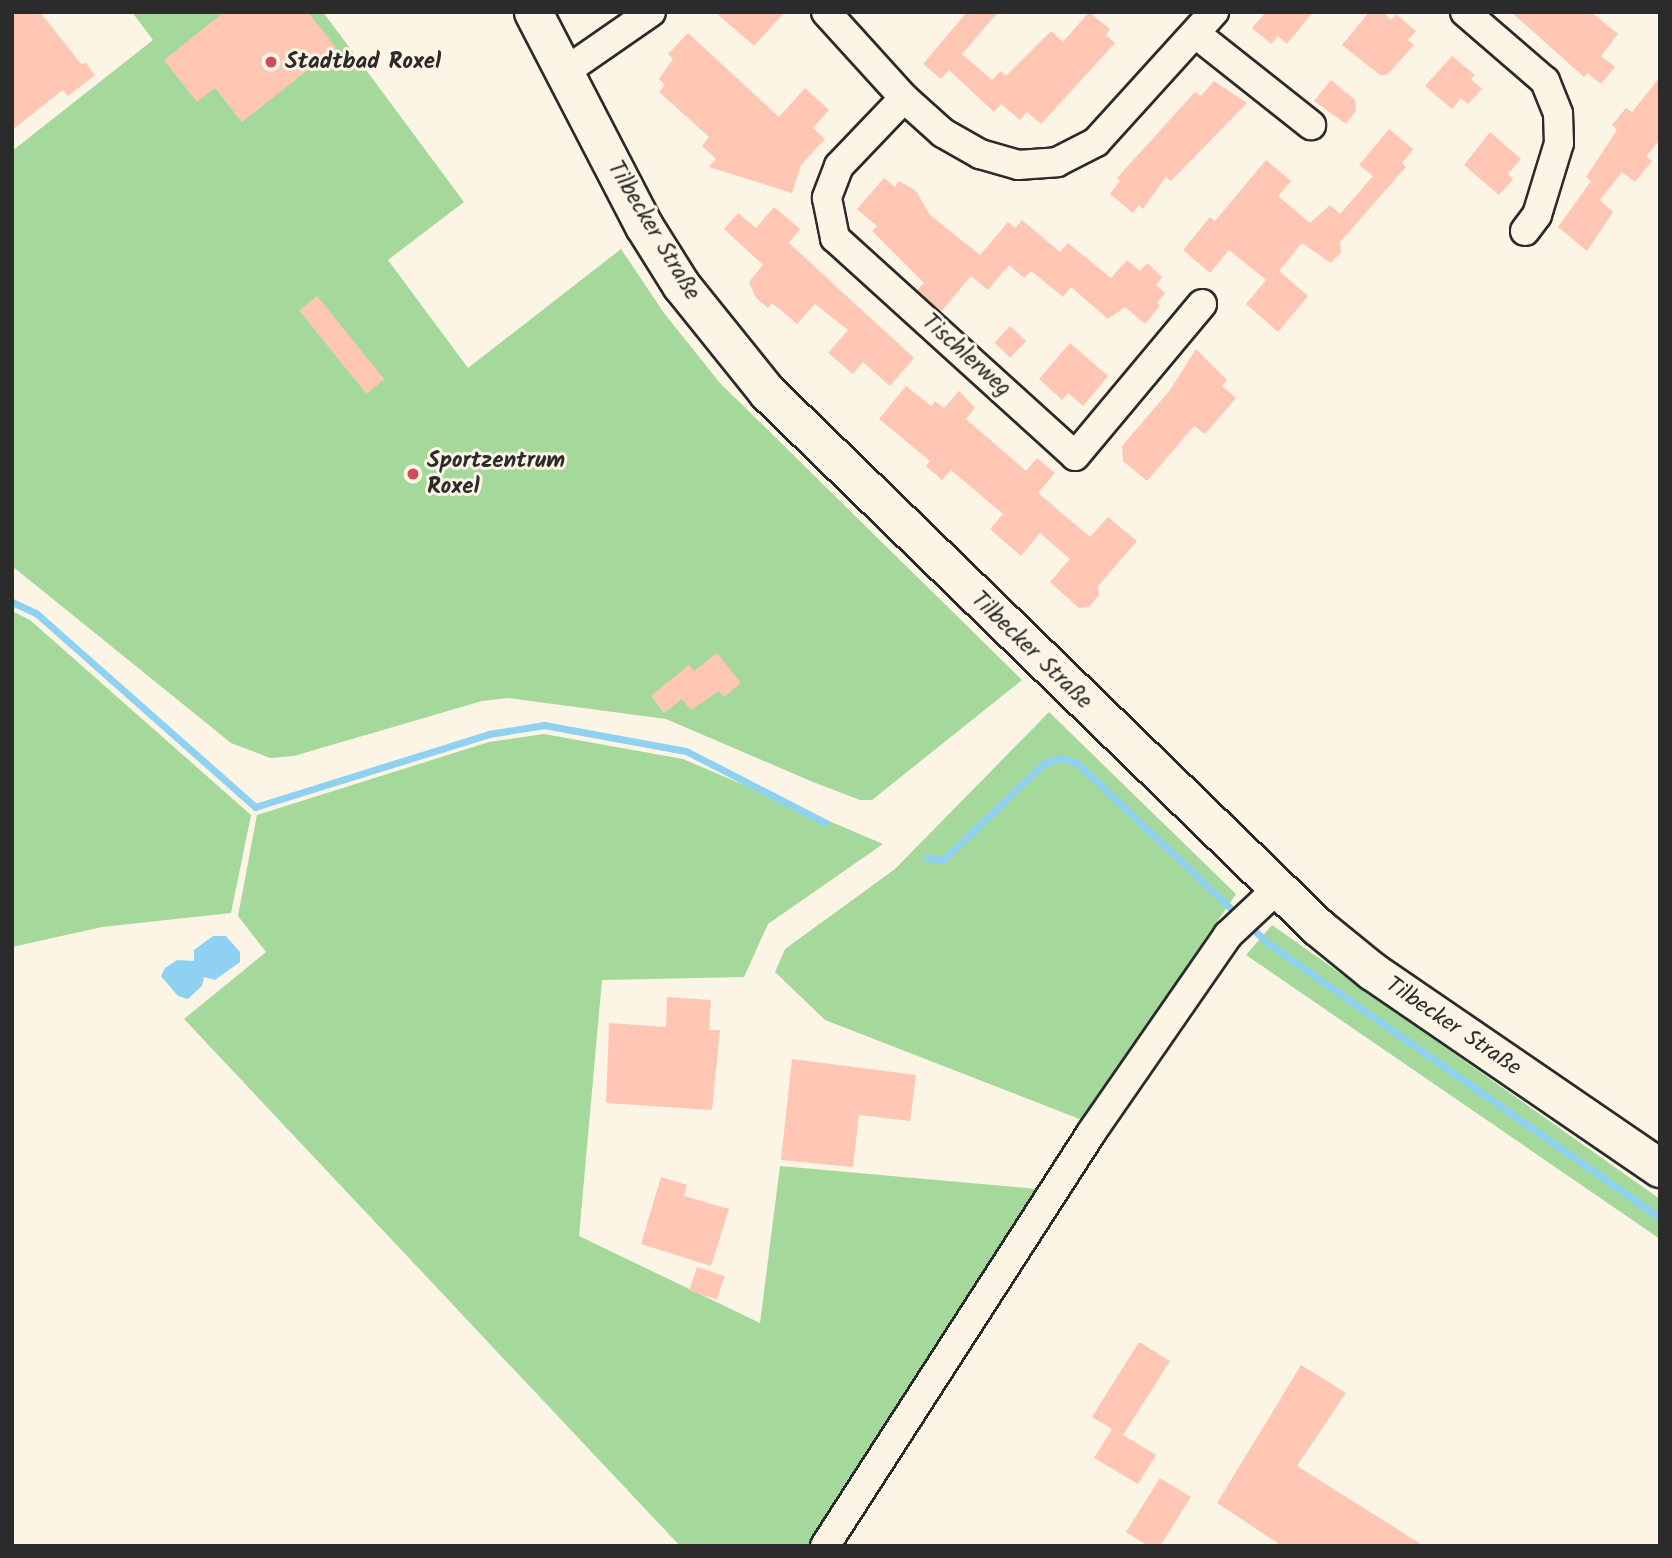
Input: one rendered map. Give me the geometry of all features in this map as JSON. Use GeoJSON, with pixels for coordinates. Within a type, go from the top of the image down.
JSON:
{"type":"FeatureCollection","features":[{"type":"Feature","properties":{"kind":"main road","name":"Tilbecker Straße"},"geometry":{"type":"LineString","coordinates":[[533,12],[645,226],[681,285],[767,392],[1276,890],[1372,971],[1660,1168]]}},
{"type":"Feature","properties":{"kind":"street"},"geometry":{"type":"LineString","coordinates":[[563,73],[652,12]]}},
{"type":"Feature","properties":{"kind":"street"},"geometry":{"type":"LineString","coordinates":[[826,12],[904,98],[943,133],[980,155],[1018,164],[1057,162],[1096,142],[1214,12]]}},
{"type":"Feature","properties":{"kind":"street"},"geometry":{"type":"LineString","coordinates":[[1465,12],[1545,81],[1558,114],[1559,142],[1537,215],[1525,232]]}},
{"type":"Feature","properties":{"kind":"street"},"geometry":{"type":"LineString","coordinates":[[1196,34],[1311,125]]}},
{"type":"Feature","properties":{"kind":"street","name":"Tischlerweg"},"geometry":{"type":"LineString","coordinates":[[904,98],[839,166],[827,198],[835,238],[1075,456],[1202,304]]}},
{"type":"Feature","properties":{"kind":"street"},"geometry":{"type":"LineString","coordinates":[[825,1546],[1098,1122],[1228,935],[1276,890]]}},
{"type":"Feature","properties":{"kind":"green space","name":"Sportzentrum Roxel"},"geometry":{"type":"Polygon","coordinates":[[[132,12],[323,12],[464,202],[388,260],[468,368],[621,249],[664,313],[720,383],[1022,680],[872,800],[860,800],[813,782],[666,719],[508,698],[482,701],[294,756],[270,758],[231,743],[12,566],[12,151],[153,40],[132,12]]]}},
{"type":"Feature","properties":{"kind":"green space"},"geometry":{"type":"Polygon","coordinates":[[[12,611],[30,620],[251,815],[231,913],[102,927],[12,947],[12,611]]]}},
{"type":"Feature","properties":{"kind":"green space"},"geometry":{"type":"Polygon","coordinates":[[[1049,712],[1236,894],[1082,1120],[825,1020],[775,972],[785,949],[895,869],[1049,712]]]}},
{"type":"Feature","properties":{"kind":"green space"},"geometry":{"type":"Polygon","coordinates":[[[544,734],[683,759],[883,844],[768,924],[744,977],[602,980],[579,1236],[760,1323],[780,1166],[1037,1189],[808,1546],[680,1546],[184,1019],[266,952],[238,916],[257,815],[489,742],[544,734]]]}},
{"type":"Feature","properties":{"kind":"green space"},"geometry":{"type":"Polygon","coordinates":[[[1272,925],[1660,1199],[1660,1239],[1246,955],[1272,925]]]}},
{"type":"Feature","properties":{"kind":"water"},"geometry":{"type":"Polygon","coordinates":[[[213,936],[226,936],[240,952],[240,962],[215,980],[204,977],[202,986],[188,999],[178,996],[161,976],[165,968],[177,960],[194,961],[194,950],[213,936]]]}},
{"type":"Feature","properties":{"kind":"building"},"geometry":{"type":"Polygon","coordinates":[[[12,12],[40,12],[81,64],[86,63],[95,75],[68,96],[63,90],[12,130],[12,12]]]}},
{"type":"Feature","properties":{"kind":"building","name":"Stadtbad Roxel"},"geometry":{"type":"Polygon","coordinates":[[[224,12],[308,12],[336,48],[242,122],[215,88],[197,102],[164,60],[224,12]]]}},
{"type":"Feature","properties":{"kind":"building"},"geometry":{"type":"Polygon","coordinates":[[[715,12],[785,12],[754,46],[715,12]]]}},
{"type":"Feature","properties":{"kind":"building"},"geometry":{"type":"Polygon","coordinates":[[[967,12],[998,12],[962,54],[992,80],[1001,71],[1006,76],[1051,31],[1063,42],[1089,12],[1110,29],[1106,35],[1115,43],[1041,124],[1027,112],[1020,120],[1001,104],[994,112],[949,70],[941,79],[923,64],[967,12]]]}},
{"type":"Feature","properties":{"kind":"building"},"geometry":{"type":"Polygon","coordinates":[[[1266,12],[1313,12],[1287,44],[1278,36],[1271,44],[1252,28],[1266,12]]]}},
{"type":"Feature","properties":{"kind":"building"},"geometry":{"type":"Polygon","coordinates":[[[1369,12],[1383,12],[1391,20],[1396,14],[1416,31],[1408,40],[1414,45],[1387,75],[1380,75],[1342,45],[1369,12]]]}},
{"type":"Feature","properties":{"kind":"building"},"geometry":{"type":"Polygon","coordinates":[[[1511,12],[1591,12],[1618,34],[1601,56],[1615,67],[1601,84],[1587,73],[1584,77],[1511,12]]]}},
{"type":"Feature","properties":{"kind":"building"},"geometry":{"type":"Polygon","coordinates":[[[688,33],[779,117],[805,88],[829,110],[813,128],[825,139],[801,165],[792,193],[709,167],[716,159],[702,146],[709,137],[659,92],[665,85],[659,79],[673,59],[668,54],[688,33]]]}},
{"type":"Feature","properties":{"kind":"building"},"geometry":{"type":"Polygon","coordinates":[[[1452,56],[1475,75],[1471,79],[1482,89],[1468,104],[1461,98],[1452,109],[1425,86],[1452,56]]]}},
{"type":"Feature","properties":{"kind":"building"},"geometry":{"type":"Polygon","coordinates":[[[1660,77],[1660,140],[1646,156],[1652,161],[1635,182],[1622,172],[1600,200],[1613,212],[1587,251],[1558,227],[1591,181],[1586,177],[1617,130],[1612,125],[1626,108],[1632,112],[1660,77]]]}},
{"type":"Feature","properties":{"kind":"building"},"geometry":{"type":"Polygon","coordinates":[[[1331,80],[1355,100],[1356,111],[1346,124],[1314,101],[1331,80]]]}},
{"type":"Feature","properties":{"kind":"building"},"geometry":{"type":"Polygon","coordinates":[[[1214,81],[1247,103],[1171,181],[1166,177],[1143,209],[1139,205],[1133,213],[1110,194],[1120,181],[1117,178],[1195,92],[1201,96],[1214,81]]]}},
{"type":"Feature","properties":{"kind":"building"},"geometry":{"type":"Polygon","coordinates":[[[1389,129],[1413,149],[1402,163],[1406,167],[1340,242],[1341,252],[1331,263],[1302,243],[1279,271],[1308,296],[1278,332],[1246,304],[1266,280],[1229,250],[1210,273],[1183,250],[1210,217],[1215,221],[1266,160],[1291,181],[1278,196],[1310,223],[1330,205],[1340,214],[1373,176],[1359,165],[1389,129]]]}},
{"type":"Feature","properties":{"kind":"building"},"geometry":{"type":"Polygon","coordinates":[[[1490,132],[1521,159],[1508,174],[1513,179],[1499,195],[1464,165],[1490,132]]]}},
{"type":"Feature","properties":{"kind":"building"},"geometry":{"type":"Polygon","coordinates":[[[884,178],[895,187],[899,181],[916,191],[930,215],[980,255],[1008,222],[1015,228],[1022,220],[1060,252],[1068,243],[1111,278],[1127,260],[1140,271],[1147,263],[1162,277],[1156,285],[1165,293],[1157,303],[1160,306],[1145,324],[1125,307],[1108,319],[1071,287],[1063,297],[1031,271],[1024,278],[1009,265],[988,290],[971,276],[941,312],[917,290],[924,283],[872,231],[877,226],[857,209],[884,178]]]}},
{"type":"Feature","properties":{"kind":"building"},"geometry":{"type":"Polygon","coordinates":[[[774,207],[800,229],[789,243],[914,358],[890,386],[863,362],[853,374],[828,353],[848,330],[815,304],[797,324],[772,303],[768,308],[756,298],[749,282],[763,265],[724,229],[738,213],[756,228],[774,207]]]}},
{"type":"Feature","properties":{"kind":"building"},"geometry":{"type":"Polygon","coordinates":[[[317,296],[384,379],[366,394],[299,310],[317,296]]]}},
{"type":"Feature","properties":{"kind":"building"},"geometry":{"type":"Polygon","coordinates":[[[1010,326],[1026,341],[1010,358],[994,343],[1010,326]]]}},
{"type":"Feature","properties":{"kind":"building"},"geometry":{"type":"Polygon","coordinates":[[[1070,343],[1108,376],[1083,406],[1068,393],[1062,400],[1039,379],[1070,343]]]}},
{"type":"Feature","properties":{"kind":"building"},"geometry":{"type":"Polygon","coordinates":[[[1196,349],[1227,380],[1222,386],[1236,398],[1205,434],[1194,426],[1147,481],[1123,461],[1122,446],[1170,390],[1196,349]]]}},
{"type":"Feature","properties":{"kind":"building"},"geometry":{"type":"Polygon","coordinates":[[[906,386],[931,406],[935,401],[944,408],[959,391],[975,408],[966,419],[1026,471],[1037,458],[1055,473],[1038,493],[1090,537],[1108,517],[1137,541],[1098,586],[1099,595],[1089,607],[1079,608],[1050,582],[1070,559],[1040,533],[1021,556],[990,529],[1003,514],[951,470],[942,480],[926,466],[930,461],[879,419],[906,386]]]}},
{"type":"Feature","properties":{"kind":"building"},"geometry":{"type":"Polygon","coordinates":[[[717,653],[741,683],[724,697],[719,691],[691,710],[682,699],[664,713],[651,696],[689,665],[694,671],[717,653]]]}},
{"type":"Feature","properties":{"kind":"building"},"geometry":{"type":"Polygon","coordinates":[[[667,997],[711,1000],[709,1030],[720,1030],[712,1110],[606,1103],[609,1023],[666,1027],[667,997]]]}},
{"type":"Feature","properties":{"kind":"building"},"geometry":{"type":"Polygon","coordinates":[[[792,1059],[916,1075],[910,1121],[859,1115],[853,1167],[781,1160],[792,1059]]]}},
{"type":"Feature","properties":{"kind":"building"},"geometry":{"type":"Polygon","coordinates":[[[661,1177],[687,1185],[684,1196],[729,1209],[711,1266],[641,1244],[661,1177]]]}},
{"type":"Feature","properties":{"kind":"building"},"geometry":{"type":"Polygon","coordinates":[[[697,1267],[725,1276],[717,1300],[689,1291],[697,1267]]]}},
{"type":"Feature","properties":{"kind":"building"},"geometry":{"type":"Polygon","coordinates":[[[1139,1342],[1170,1361],[1123,1435],[1156,1455],[1138,1484],[1094,1458],[1112,1429],[1092,1417],[1139,1342]]]}},
{"type":"Feature","properties":{"kind":"building"},"geometry":{"type":"Polygon","coordinates":[[[1301,1365],[1346,1393],[1297,1466],[1424,1546],[1282,1546],[1217,1503],[1301,1365]]]}},
{"type":"Feature","properties":{"kind":"building"},"geometry":{"type":"Polygon","coordinates":[[[1160,1478],[1191,1497],[1160,1546],[1148,1546],[1126,1532],[1160,1478]]]}},
{"type":"Feature","properties":{"kind":"waterway"},"geometry":{"type":"LineString","coordinates":[[12,602],[36,613],[255,807],[489,734],[544,725],[686,751],[826,823]]}},
{"type":"Feature","properties":{"kind":"waterway"},"geometry":{"type":"LineString","coordinates":[[927,858],[943,860],[1044,763],[1061,758],[1077,763],[1239,916]]}},
{"type":"Feature","properties":{"kind":"waterway"},"geometry":{"type":"LineString","coordinates":[[1248,924],[1269,944],[1660,1218]]}},
{"type":"Feature","properties":{"kind":"place","name":"Stadtbad Roxel"},"geometry":{"type":"Point","coordinates":[271,62]}},
{"type":"Feature","properties":{"kind":"place","name":"Sportzentrum Roxel"},"geometry":{"type":"Point","coordinates":[413,474]}}]}
